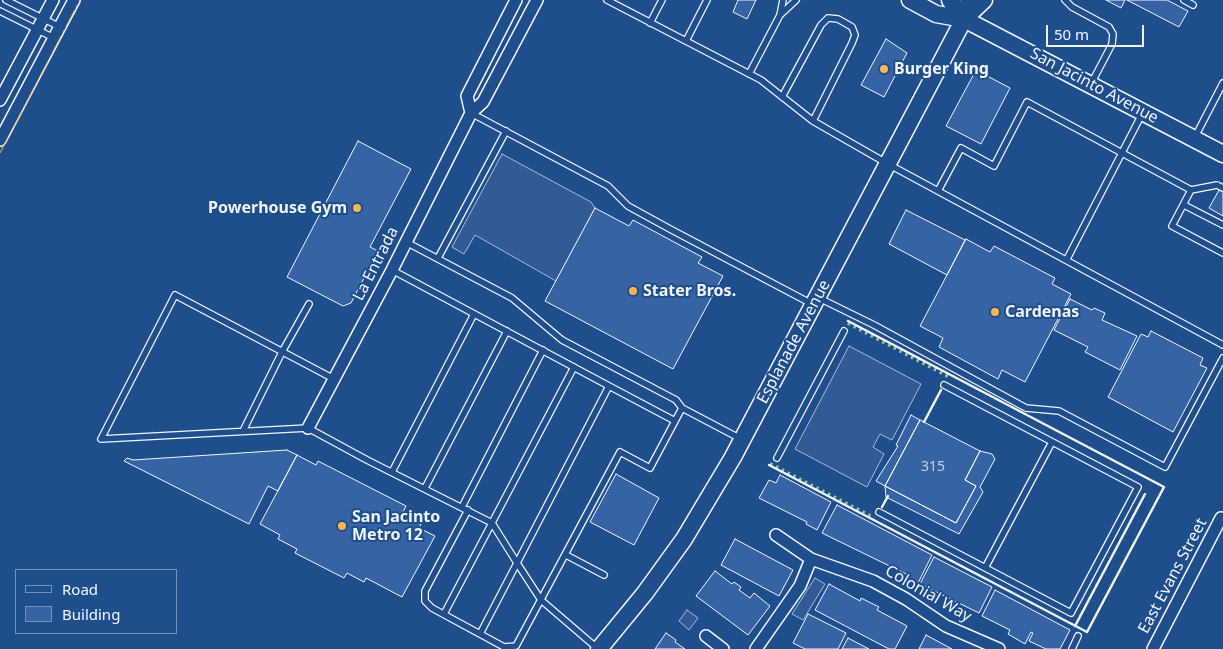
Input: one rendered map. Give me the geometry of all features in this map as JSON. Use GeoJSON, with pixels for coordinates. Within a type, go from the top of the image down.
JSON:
{"type":"FeatureCollection","features":[{"type":"Feature","properties":{"kind":"main road","name":"San Jacinto Avenue"},"geometry":{"type":"LineString","coordinates":[[910,0],[936,14],[964,19],[1223,154]]}},
{"type":"Feature","properties":{"kind":"main road","name":"San Jacinto Avenue"},"geometry":{"type":"LineString","coordinates":[[950,0],[964,19]]}},
{"type":"Feature","properties":{"kind":"main road","name":"Esplanade Avenue"},"geometry":{"type":"LineString","coordinates":[[598,649],[645,593],[684,538],[742,440],[964,19],[969,0]]}},
{"type":"Feature","properties":{"kind":"main road","name":"Esplanade Avenue"},"geometry":{"type":"LineString","coordinates":[[964,19],[984,0]]}},
{"type":"Feature","properties":{"kind":"street"},"geometry":{"type":"LineString","coordinates":[[0,100],[53,0]]}},
{"type":"Feature","properties":{"kind":"street"},"geometry":{"type":"LineString","coordinates":[[0,140],[74,0]]}},
{"type":"Feature","properties":{"kind":"street","name":"La Entrada"},"geometry":{"type":"LineString","coordinates":[[471,113],[467,96],[516,0]]}},
{"type":"Feature","properties":{"kind":"street","name":"La Entrada"},"geometry":{"type":"LineString","coordinates":[[308,428],[392,270],[471,113],[483,102],[537,0]]}},
{"type":"Feature","properties":{"kind":"street","name":"East Evans Street"},"geometry":{"type":"LineString","coordinates":[[1153,649],[1222,518]]}},
{"type":"Feature","properties":{"kind":"street","name":"Colonial Way"},"geometry":{"type":"LineString","coordinates":[[776,535],[811,559],[873,581],[906,599],[946,626],[1000,649]]}},
{"type":"Feature","properties":{"kind":"street"},"geometry":{"type":"LineString","coordinates":[[758,648],[800,586],[811,559]]}},
{"type":"Feature","properties":{"kind":"street"},"geometry":{"type":"LineString","coordinates":[[706,636],[723,649]]}},
{"type":"Feature","properties":{"kind":"lane"},"geometry":{"type":"LineString","coordinates":[[6,0],[60,27]]}},
{"type":"Feature","properties":{"kind":"lane"},"geometry":{"type":"LineString","coordinates":[[607,0],[620,3],[650,23],[749,74],[813,121],[888,164],[1067,259],[1223,345]]}},
{"type":"Feature","properties":{"kind":"lane"},"geometry":{"type":"LineString","coordinates":[[650,23],[662,0]]}},
{"type":"Feature","properties":{"kind":"lane"},"geometry":{"type":"LineString","coordinates":[[686,41],[707,0]]}},
{"type":"Feature","properties":{"kind":"lane"},"geometry":{"type":"LineString","coordinates":[[749,74],[780,15],[783,0]]}},
{"type":"Feature","properties":{"kind":"lane"},"geometry":{"type":"LineString","coordinates":[[780,15],[796,0]]}},
{"type":"Feature","properties":{"kind":"lane"},"geometry":{"type":"LineString","coordinates":[[1065,0],[1072,7],[1110,27],[1113,34],[1112,44],[1091,85]]}},
{"type":"Feature","properties":{"kind":"lane"},"geometry":{"type":"LineString","coordinates":[[1184,0],[1193,5]]}},
{"type":"Feature","properties":{"kind":"lane"},"geometry":{"type":"LineString","coordinates":[[0,12],[54,38]]}},
{"type":"Feature","properties":{"kind":"lane"},"geometry":{"type":"LineString","coordinates":[[782,97],[821,25],[828,18],[838,19],[852,27],[855,34],[852,43],[813,121]]}},
{"type":"Feature","properties":{"kind":"lane"},"geometry":{"type":"LineString","coordinates":[[1194,138],[1223,85]]}},
{"type":"Feature","properties":{"kind":"lane"},"geometry":{"type":"LineString","coordinates":[[938,191],[961,148],[994,166],[1027,102],[1191,190],[1217,185],[1223,188]]}},
{"type":"Feature","properties":{"kind":"lane"},"geometry":{"type":"LineString","coordinates":[[1067,259],[1143,112]]}},
{"type":"Feature","properties":{"kind":"lane"},"geometry":{"type":"LineString","coordinates":[[471,113],[608,186],[628,206],[816,301],[874,325],[1026,408],[1059,411],[1165,467],[1223,358]]}},
{"type":"Feature","properties":{"kind":"lane"},"geometry":{"type":"LineString","coordinates":[[438,258],[506,132]]}},
{"type":"Feature","properties":{"kind":"lane"},"geometry":{"type":"LineString","coordinates":[[1191,190],[1172,226],[1223,253]]}},
{"type":"Feature","properties":{"kind":"lane"},"geometry":{"type":"LineString","coordinates":[[1184,205],[1223,225]]}},
{"type":"Feature","properties":{"kind":"lane"},"geometry":{"type":"LineString","coordinates":[[406,242],[512,298],[562,340],[676,400],[682,408],[742,440]]}},
{"type":"Feature","properties":{"kind":"lane"},"geometry":{"type":"LineString","coordinates":[[392,270],[675,421]]}},
{"type":"Feature","properties":{"kind":"lane"},"geometry":{"type":"LineString","coordinates":[[334,379],[175,295],[102,439],[308,428],[492,523],[541,600],[598,649]]}},
{"type":"Feature","properties":{"kind":"lane"},"geometry":{"type":"LineString","coordinates":[[243,431],[282,352],[309,304]]}},
{"type":"Feature","properties":{"kind":"lane"},"geometry":{"type":"LineString","coordinates":[[392,472],[474,314]]}},
{"type":"Feature","properties":{"kind":"lane"},"geometry":{"type":"LineString","coordinates":[[425,488],[507,331]]}},
{"type":"Feature","properties":{"kind":"lane"},"geometry":{"type":"LineString","coordinates":[[777,458],[844,331]]}},
{"type":"Feature","properties":{"kind":"lane"},"geometry":{"type":"LineString","coordinates":[[462,507],[543,350]]}},
{"type":"Feature","properties":{"kind":"lane"},"geometry":{"type":"LineString","coordinates":[[444,614],[574,367]]}},
{"type":"Feature","properties":{"kind":"lane"},"geometry":{"type":"LineString","coordinates":[[879,512],[1072,613],[1138,487],[944,384]]}},
{"type":"Feature","properties":{"kind":"lane"},"geometry":{"type":"LineString","coordinates":[[480,634],[609,386]]}},
{"type":"Feature","properties":{"kind":"lane"},"geometry":{"type":"LineString","coordinates":[[468,510],[425,591],[425,600],[432,608],[480,634],[504,646],[516,646],[620,452],[650,468],[682,408]]}},
{"type":"Feature","properties":{"kind":"lane"},"geometry":{"type":"LineString","coordinates":[[986,568],[1052,442]]}},
{"type":"Feature","properties":{"kind":"lane"},"geometry":{"type":"LineString","coordinates":[[566,555],[604,575]]}},
{"type":"Feature","properties":{"kind":"lane"},"geometry":{"type":"LineString","coordinates":[[1072,649],[1078,636]]}},
{"type":"Feature","properties":{"kind":"shaded area"},"geometry":{"type":"Polygon","coordinates":[[[502,154],[591,202],[595,208],[556,281],[475,235],[464,254],[452,247],[502,154]]]}},
{"type":"Feature","properties":{"kind":"shaded area"},"geometry":{"type":"Polygon","coordinates":[[[849,346],[921,384],[892,440],[880,434],[873,447],[884,454],[867,487],[795,449],[849,346]]]}},
{"type":"Feature","properties":{"kind":"shaded area"},"geometry":{"type":"Polygon","coordinates":[[[815,578],[825,584],[803,620],[792,614],[815,578]]]}},
{"type":"Feature","properties":{"kind":"shaded area"},"geometry":{"type":"Polygon","coordinates":[[[687,610],[698,618],[689,630],[679,621],[687,610]]]}},
{"type":"Feature","properties":{"kind":"building"},"geometry":{"type":"Polygon","coordinates":[[[738,0],[756,0],[747,19],[733,12],[738,0]]]}},
{"type":"Feature","properties":{"kind":"building"},"geometry":{"type":"Polygon","coordinates":[[[1106,0],[1125,0],[1121,8],[1106,0]]]}},
{"type":"Feature","properties":{"kind":"building"},"geometry":{"type":"Polygon","coordinates":[[[1127,0],[1167,0],[1188,11],[1179,27],[1127,0]]]}},
{"type":"Feature","properties":{"kind":"building","name":"Burger King"},"geometry":{"type":"Polygon","coordinates":[[[886,39],[907,53],[884,97],[861,85],[886,39]]]}},
{"type":"Feature","properties":{"kind":"building"},"geometry":{"type":"Polygon","coordinates":[[[976,70],[1010,88],[981,144],[946,126],[976,70]]]}},
{"type":"Feature","properties":{"kind":"building","name":"Powerhouse Gym"},"geometry":{"type":"Polygon","coordinates":[[[358,141],[411,169],[370,247],[378,251],[351,303],[343,306],[287,277],[358,141]]]}},
{"type":"Feature","properties":{"kind":"building"},"geometry":{"type":"Polygon","coordinates":[[[1219,190],[1223,192],[1223,216],[1209,208],[1219,190]]]}},
{"type":"Feature","properties":{"kind":"building","name":"Stater Bros."},"geometry":{"type":"Polygon","coordinates":[[[595,208],[629,226],[633,220],[702,257],[698,263],[723,276],[673,369],[545,301],[595,208]]]}},
{"type":"Feature","properties":{"kind":"building"},"geometry":{"type":"Polygon","coordinates":[[[906,210],[965,240],[947,275],[889,244],[906,210]]]}},
{"type":"Feature","properties":{"kind":"building","name":"Cardenas"},"geometry":{"type":"Polygon","coordinates":[[[966,239],[990,252],[994,246],[1055,278],[1052,284],[1071,294],[1025,382],[1002,370],[998,379],[939,347],[943,338],[920,326],[966,239]]]}},
{"type":"Feature","properties":{"kind":"building"},"geometry":{"type":"Polygon","coordinates":[[[1070,299],[1092,310],[1094,308],[1105,313],[1102,320],[1137,336],[1120,370],[1085,352],[1088,347],[1054,330],[1070,299]]]}},
{"type":"Feature","properties":{"kind":"building"},"geometry":{"type":"Polygon","coordinates":[[[1151,331],[1203,358],[1200,365],[1207,368],[1173,432],[1108,397],[1141,334],[1148,337],[1151,331]]]}},
{"type":"Feature","properties":{"kind":"building"},"geometry":{"type":"Polygon","coordinates":[[[911,415],[920,420],[885,486],[876,481],[898,446],[896,445],[911,415]]]}},
{"type":"Feature","properties":{"kind":"building"},"geometry":{"type":"Polygon","coordinates":[[[920,420],[980,451],[965,480],[976,486],[956,523],[885,486],[920,420]]]}},
{"type":"Feature","properties":{"kind":"building"},"geometry":{"type":"Polygon","coordinates":[[[287,450],[297,455],[278,491],[268,486],[249,524],[124,461],[127,458],[133,460],[287,450]]]}},
{"type":"Feature","properties":{"kind":"building"},"geometry":{"type":"Polygon","coordinates":[[[980,451],[992,454],[995,459],[980,487],[983,492],[959,534],[886,497],[885,486],[956,523],[976,486],[965,480],[980,451]]]}},
{"type":"Feature","properties":{"kind":"building","name":"San Jacinto Metro 12"},"geometry":{"type":"Polygon","coordinates":[[[297,455],[316,465],[318,461],[406,506],[402,514],[421,524],[419,528],[435,536],[402,597],[366,578],[364,582],[347,573],[344,578],[295,553],[297,549],[278,539],[280,535],[260,524],[297,455]]]}},
{"type":"Feature","properties":{"kind":"building"},"geometry":{"type":"Polygon","coordinates":[[[616,474],[659,498],[634,545],[590,522],[616,474]]]}},
{"type":"Feature","properties":{"kind":"building"},"geometry":{"type":"Polygon","coordinates":[[[780,475],[831,502],[817,530],[806,524],[807,522],[759,498],[769,480],[776,483],[780,475]]]}},
{"type":"Feature","properties":{"kind":"building"},"geometry":{"type":"Polygon","coordinates":[[[837,505],[932,555],[918,583],[907,577],[908,575],[822,533],[837,505]]]}},
{"type":"Feature","properties":{"kind":"building"},"geometry":{"type":"Polygon","coordinates":[[[735,539],[793,570],[779,596],[721,565],[735,539]]]}},
{"type":"Feature","properties":{"kind":"building"},"geometry":{"type":"Polygon","coordinates":[[[934,557],[992,587],[979,613],[920,584],[934,557]]]}},
{"type":"Feature","properties":{"kind":"building"},"geometry":{"type":"Polygon","coordinates":[[[715,571],[732,584],[734,582],[741,587],[739,590],[750,598],[754,593],[770,606],[748,635],[696,596],[715,571]]]}},
{"type":"Feature","properties":{"kind":"building"},"geometry":{"type":"Polygon","coordinates":[[[829,584],[860,601],[861,598],[879,607],[877,610],[907,626],[895,649],[889,649],[815,610],[829,584]]]}},
{"type":"Feature","properties":{"kind":"building"},"geometry":{"type":"Polygon","coordinates":[[[995,590],[1070,630],[1060,649],[1046,649],[1029,641],[1033,633],[1031,632],[1025,644],[1008,634],[1010,630],[982,616],[995,590]]]}},
{"type":"Feature","properties":{"kind":"building"},"geometry":{"type":"Polygon","coordinates":[[[808,614],[846,633],[838,649],[805,649],[793,643],[808,614]]]}},
{"type":"Feature","properties":{"kind":"building"},"geometry":{"type":"Polygon","coordinates":[[[666,633],[676,640],[675,642],[685,649],[655,649],[666,633]]]}},
{"type":"Feature","properties":{"kind":"building"},"geometry":{"type":"Polygon","coordinates":[[[926,635],[952,649],[919,649],[926,635]]]}},
{"type":"Feature","properties":{"kind":"building"},"geometry":{"type":"Polygon","coordinates":[[[848,638],[869,649],[842,649],[848,638]]]}},
{"type":"Feature","properties":{"kind":"hedge"},"geometry":{"type":"LineString","coordinates":[[848,323],[948,376]]}},
{"type":"Feature","properties":{"kind":"hedge"},"geometry":{"type":"LineString","coordinates":[[770,464],[874,518]]}},
{"type":"Feature","properties":{"kind":"wall"},"geometry":{"type":"LineString","coordinates":[[769,465],[1087,632],[1164,487],[848,321]]}},
{"type":"Feature","properties":{"kind":"wall"},"geometry":{"type":"LineString","coordinates":[[924,422],[941,390]]}},
{"type":"Feature","properties":{"kind":"wall"},"geometry":{"type":"LineString","coordinates":[[1075,626],[1145,494]]}},
{"type":"Feature","properties":{"kind":"wall"},"geometry":{"type":"LineString","coordinates":[[882,507],[888,496]]}},
{"type":"Feature","properties":{"kind":"power"},"geometry":{"type":"LineString","coordinates":[[0,153],[80,0]]}},
{"type":"Feature","properties":{"kind":"place","name":"Burger King"},"geometry":{"type":"Point","coordinates":[884,69]}},
{"type":"Feature","properties":{"kind":"place","name":"Powerhouse Gym"},"geometry":{"type":"Point","coordinates":[357,208]}},
{"type":"Feature","properties":{"kind":"place","name":"Stater Bros."},"geometry":{"type":"Point","coordinates":[633,291]}},
{"type":"Feature","properties":{"kind":"place","name":"Cardenas"},"geometry":{"type":"Point","coordinates":[995,312]}},
{"type":"Feature","properties":{"kind":"place","name":"San Jacinto Metro 12"},"geometry":{"type":"Point","coordinates":[342,526]}}]}
